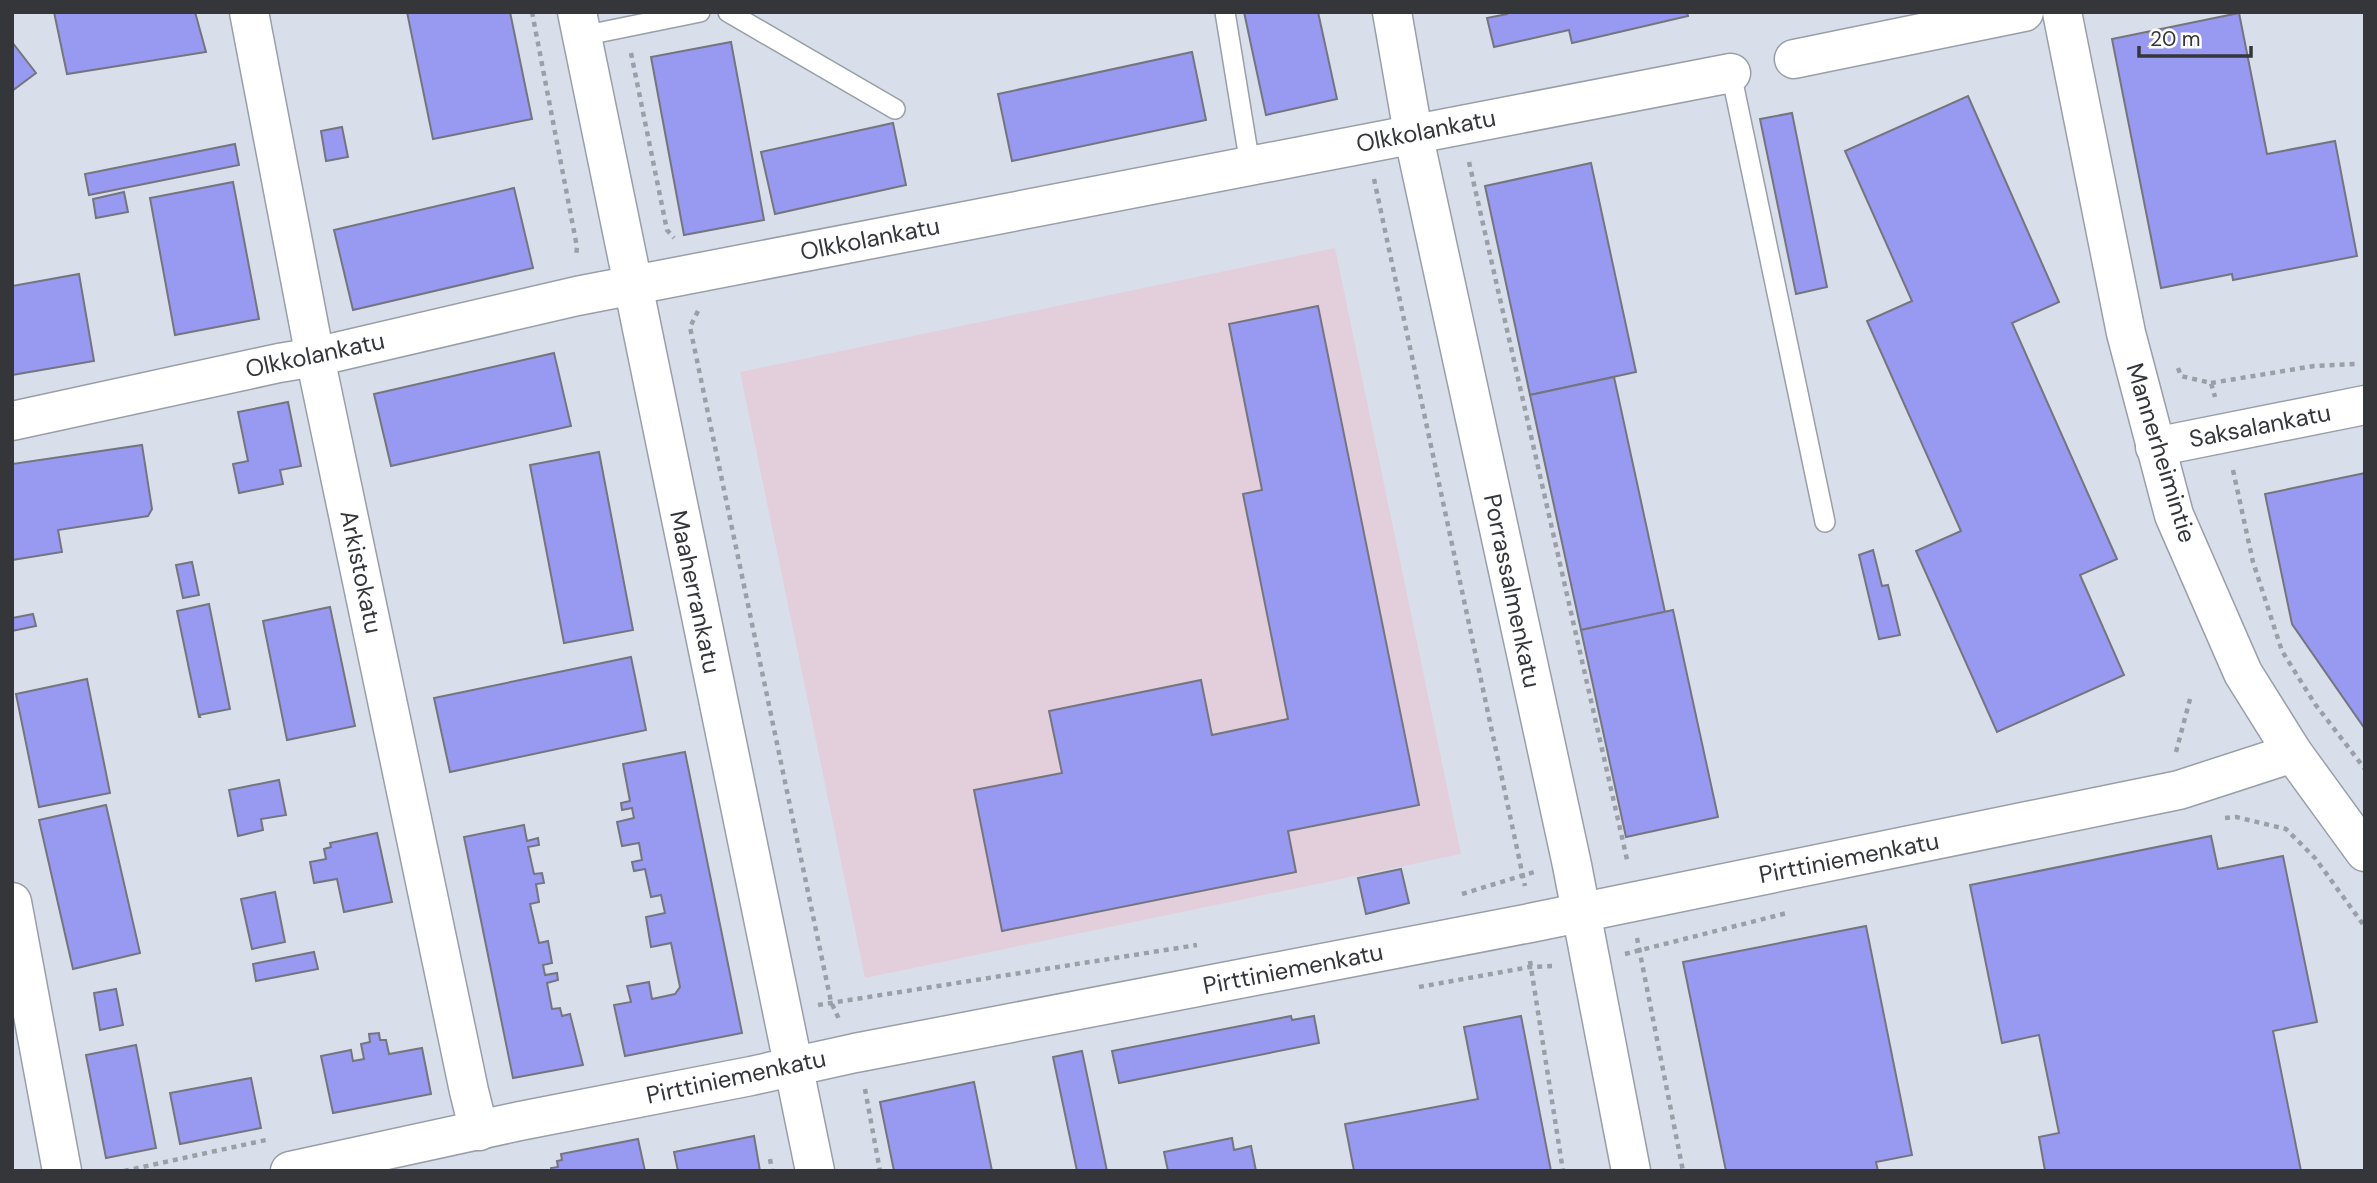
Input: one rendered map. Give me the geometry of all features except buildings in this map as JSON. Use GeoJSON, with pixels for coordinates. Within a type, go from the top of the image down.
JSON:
{"type":"FeatureCollection","features":[{"type":"Feature","properties":{"kind":"street","name":"Arkistokatu"},"geometry":{"type":"LineString","coordinates":[[248,12],[315,357],[479,1131]]}},
{"type":"Feature","properties":{"kind":"street","name":"Porrassalmenkatu"},"geometry":{"type":"LineString","coordinates":[[1392,12],[1413,133],[1580,912],[1631,1171]]}},
{"type":"Feature","properties":{"kind":"street"},"geometry":{"type":"LineString","coordinates":[[1794,59],[2024,12]]}},
{"type":"Feature","properties":{"kind":"street","name":"Mannerheimintie"},"geometry":{"type":"LineString","coordinates":[[2062,12],[2126,333],[2174,515],[2243,673],[2293,752],[2365,852]]}},
{"type":"Feature","properties":{"kind":"street","name":"Maaherrankatu"},"geometry":{"type":"LineString","coordinates":[[580,24],[815,1171]]}},
{"type":"Feature","properties":{"kind":"street","name":"Olkkolankatu"},"geometry":{"type":"LineString","coordinates":[[12,421],[315,357],[577,296],[1731,73]]}},
{"type":"Feature","properties":{"kind":"street","name":"Saksalankatu"},"geometry":{"type":"LineString","coordinates":[[2155,447],[2365,405]]}},
{"type":"Feature","properties":{"kind":"street","name":"Pirttiniemenkatu"},"geometry":{"type":"LineString","coordinates":[[289,1171],[855,1053],[1531,923],[2179,789],[2293,752]]}},
{"type":"Feature","properties":{"kind":"street"},"geometry":{"type":"LineString","coordinates":[[12,902],[62,1171]]}},
{"type":"Feature","properties":{"kind":"lane"},"geometry":{"type":"LineString","coordinates":[[580,24],[626,27],[700,12]]}},
{"type":"Feature","properties":{"kind":"lane"},"geometry":{"type":"LineString","coordinates":[[728,12],[895,109]]}},
{"type":"Feature","properties":{"kind":"lane"},"geometry":{"type":"LineString","coordinates":[[1225,12],[1250,165]]}},
{"type":"Feature","properties":{"kind":"lane"},"geometry":{"type":"LineString","coordinates":[[1731,73],[1825,522]]}},
{"type":"Feature","properties":{"kind":"path"},"geometry":{"type":"LineString","coordinates":[[532,12],[578,247],[574,268],[577,296]]}},
{"type":"Feature","properties":{"kind":"path"},"geometry":{"type":"LineString","coordinates":[[626,27],[667,230],[684,248],[698,313],[690,327],[831,1003],[855,1053],[865,1087],[880,1171]]}},
{"type":"Feature","properties":{"kind":"path"},"geometry":{"type":"LineString","coordinates":[[1470,166],[1628,863],[1630,902],[1683,1171]]}},
{"type":"Feature","properties":{"kind":"path"},"geometry":{"type":"LineString","coordinates":[[1374,185],[1523,874],[1531,923],[1530,967],[1563,1171]]}},
{"type":"Feature","properties":{"kind":"path","name":"Saksalankatu"},"geometry":{"type":"LineString","coordinates":[[2211,383],[2314,366],[2365,364]]}},
{"type":"Feature","properties":{"kind":"path"},"geometry":{"type":"LineString","coordinates":[[2179,789],[2175,756],[2190,699]]}},
{"type":"Feature","properties":{"kind":"path"},"geometry":{"type":"LineString","coordinates":[[2224,818],[2236,817],[2286,829],[2315,858],[2365,927]]}},
{"type":"Feature","properties":{"kind":"shaded area"},"geometry":{"type":"Polygon","coordinates":[[[1335,248],[1461,854],[865,978],[740,372],[1335,248]]]}}]}
